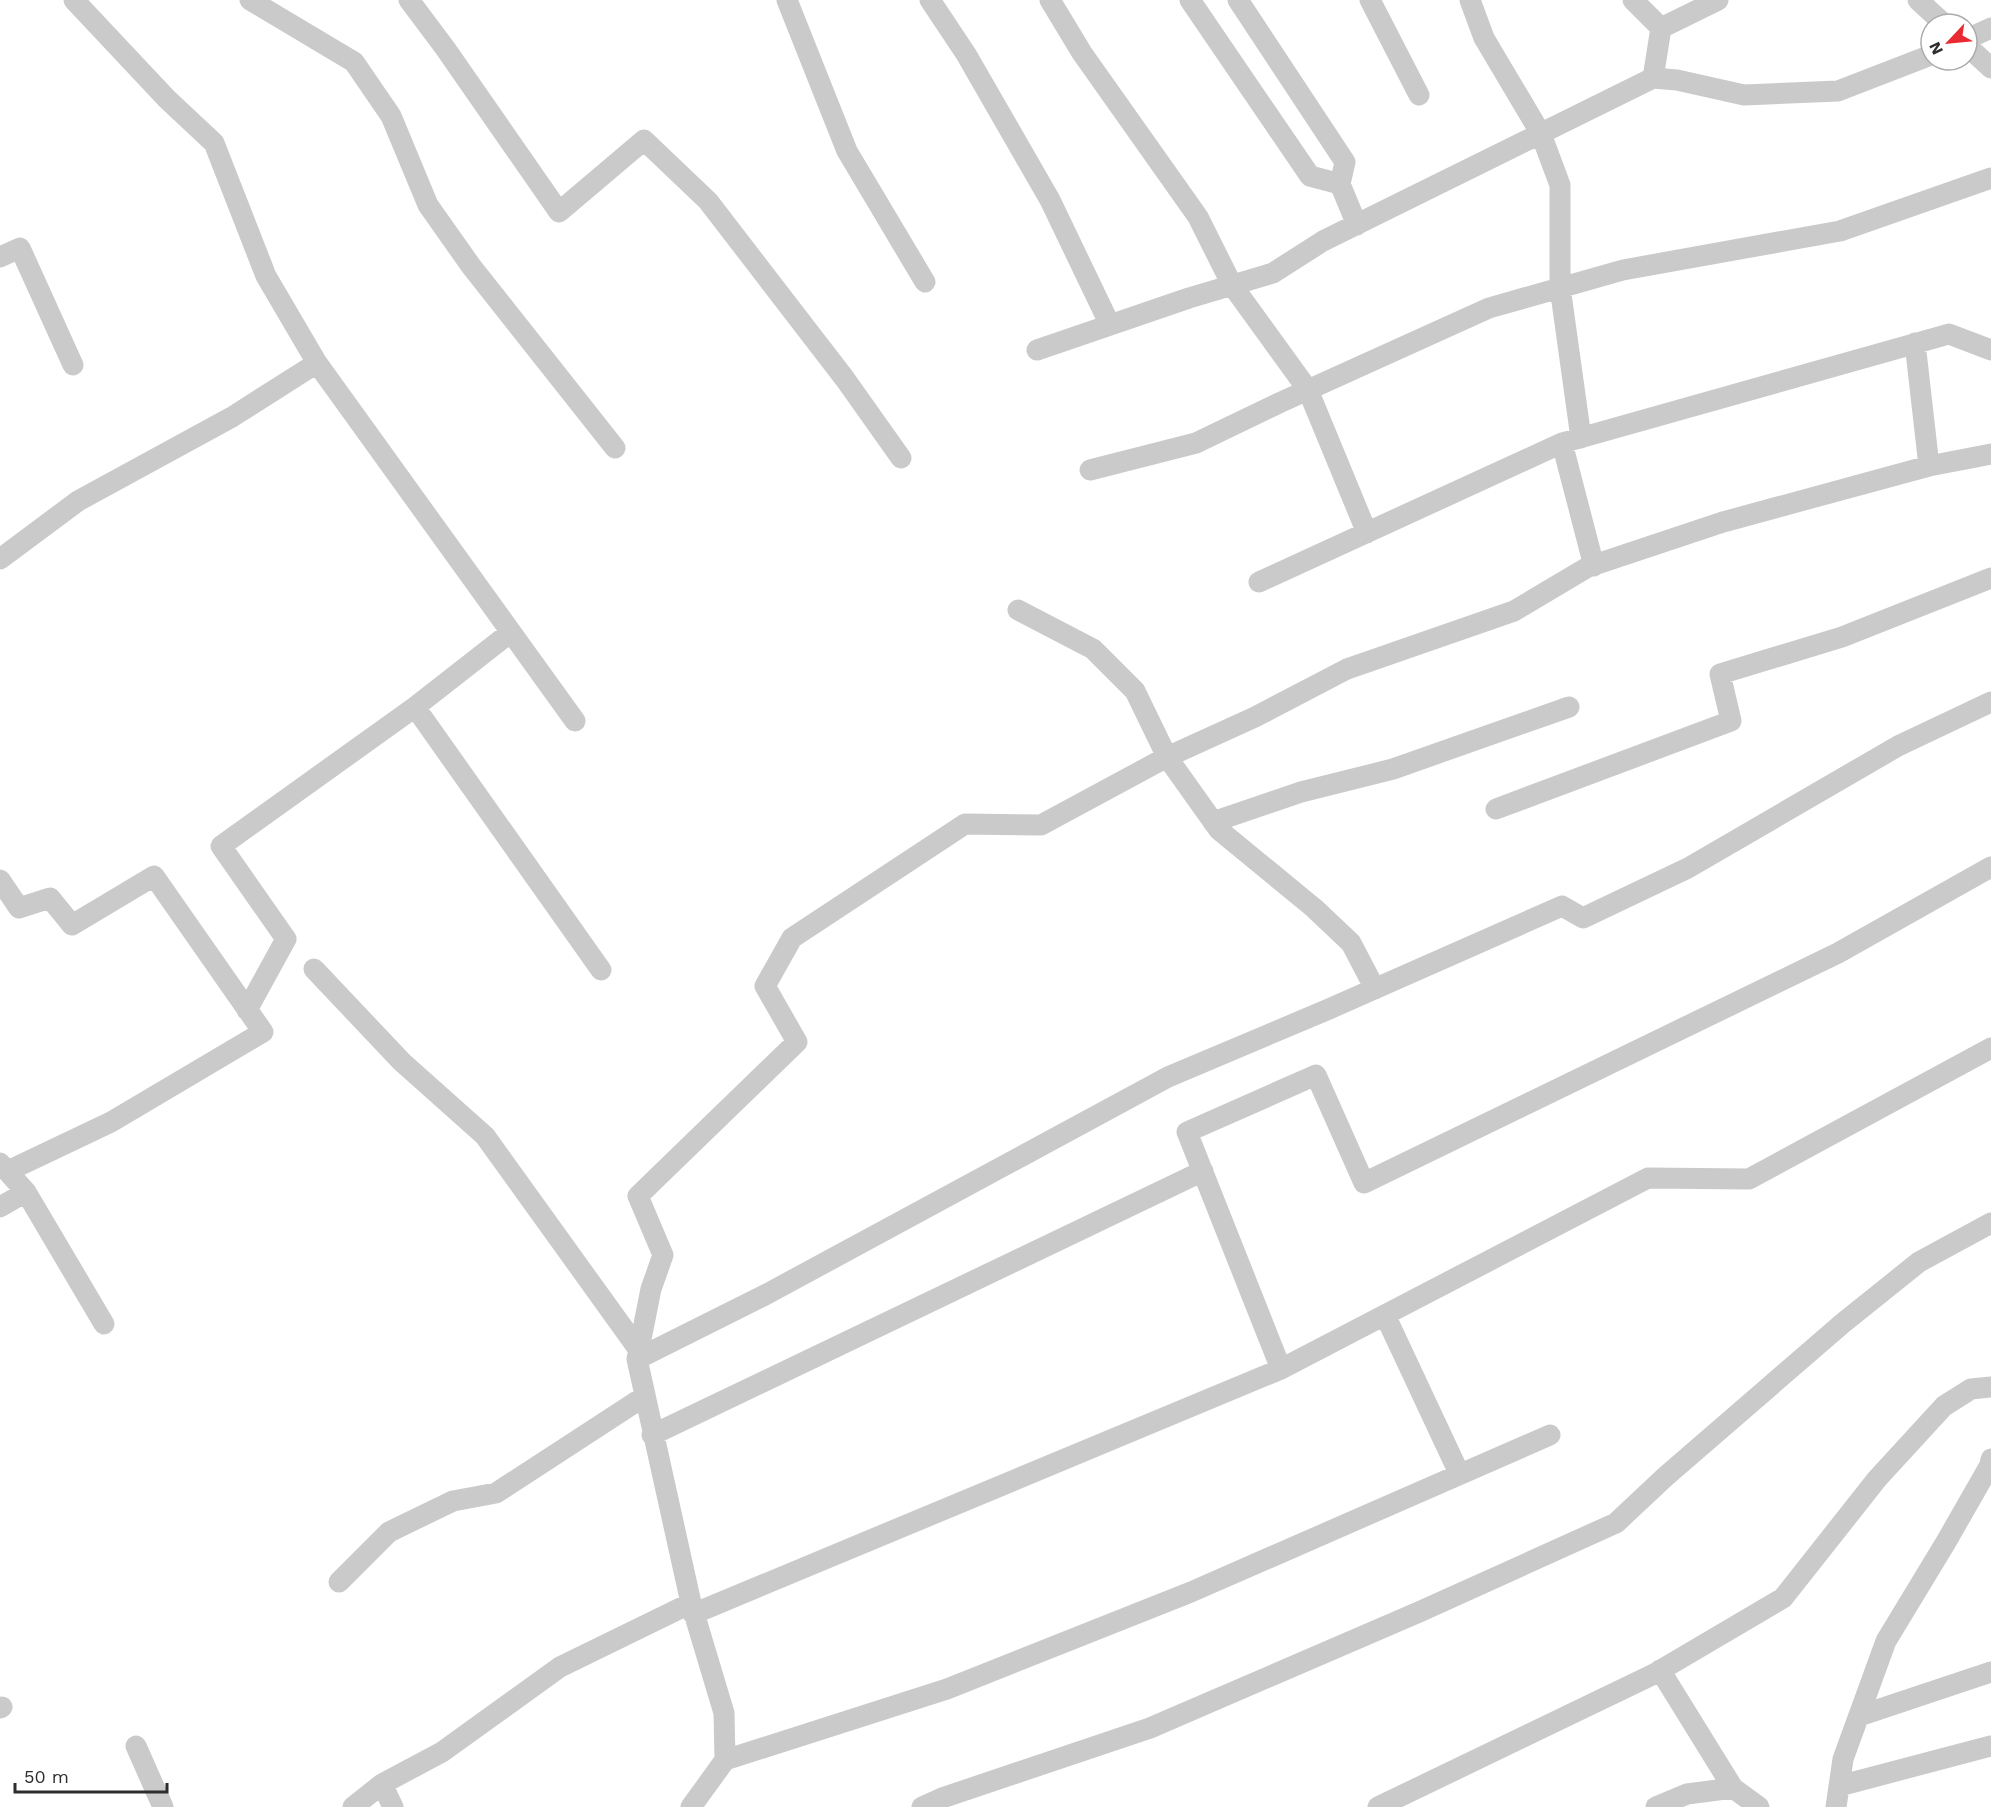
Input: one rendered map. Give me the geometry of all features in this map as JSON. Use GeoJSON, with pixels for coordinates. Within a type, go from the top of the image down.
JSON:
{"type":"FeatureCollection","features":[{"type":"Feature","properties":{"kind":"street"},"geometry":{"type":"LineString","coordinates":[[74,0],[167,99],[214,143],[266,276],[317,363],[575,722]]}},
{"type":"Feature","properties":{"kind":"street"},"geometry":{"type":"LineString","coordinates":[[249,0],[354,62],[391,116],[428,205],[471,266],[615,448]]}},
{"type":"Feature","properties":{"kind":"street"},"geometry":{"type":"LineString","coordinates":[[408,0],[446,48],[560,212],[644,140],[708,201],[845,379],[901,458]]}},
{"type":"Feature","properties":{"kind":"street"},"geometry":{"type":"LineString","coordinates":[[787,0],[847,151],[925,282]]}},
{"type":"Feature","properties":{"kind":"street"},"geometry":{"type":"LineString","coordinates":[[930,0],[966,54],[1050,200],[1110,325]]}},
{"type":"Feature","properties":{"kind":"street"},"geometry":{"type":"LineString","coordinates":[[1050,0],[1082,53],[1198,218],[1232,285],[1308,390],[1367,533]]}},
{"type":"Feature","properties":{"kind":"street"},"geometry":{"type":"LineString","coordinates":[[1190,0],[1310,176],[1340,184]]}},
{"type":"Feature","properties":{"kind":"street"},"geometry":{"type":"LineString","coordinates":[[1238,0],[1345,162],[1340,184],[1357,225]]}},
{"type":"Feature","properties":{"kind":"street"},"geometry":{"type":"LineString","coordinates":[[1370,0],[1419,95]]}},
{"type":"Feature","properties":{"kind":"street"},"geometry":{"type":"LineString","coordinates":[[1470,0],[1484,38],[1541,134],[1560,185],[1560,287],[1572,441],[1594,566]]}},
{"type":"Feature","properties":{"kind":"street"},"geometry":{"type":"LineString","coordinates":[[1633,0],[1661,28]]}},
{"type":"Feature","properties":{"kind":"street"},"geometry":{"type":"LineString","coordinates":[[1661,28],[1718,0]]}},
{"type":"Feature","properties":{"kind":"street"},"geometry":{"type":"LineString","coordinates":[[1918,0],[1931,12]]}},
{"type":"Feature","properties":{"kind":"street"},"geometry":{"type":"LineString","coordinates":[[1653,78],[1661,28]]}},
{"type":"Feature","properties":{"kind":"street"},"geometry":{"type":"LineString","coordinates":[[1979,57],[1991,68]]}},
{"type":"Feature","properties":{"kind":"street"},"geometry":{"type":"LineString","coordinates":[[1037,350],[1273,273],[1323,241],[1653,78],[1677,80],[1744,95],[1838,91],[1919,60]]}},
{"type":"Feature","properties":{"kind":"street"},"geometry":{"type":"LineString","coordinates":[[1090,470],[1196,443],[1489,308],[1623,270],[1840,231],[1991,178]]}},
{"type":"Feature","properties":{"kind":"street"},"geometry":{"type":"LineString","coordinates":[[0,257],[20,248],[73,365]]}},
{"type":"Feature","properties":{"kind":"street"},"geometry":{"type":"LineString","coordinates":[[1259,582],[1572,441],[1949,334],[1991,350]]}},
{"type":"Feature","properties":{"kind":"street"},"geometry":{"type":"LineString","coordinates":[[1914,344],[1929,466]]}},
{"type":"Feature","properties":{"kind":"street"},"geometry":{"type":"LineString","coordinates":[[0,559],[78,501],[232,417],[317,363]]}},
{"type":"Feature","properties":{"kind":"street"},"geometry":{"type":"LineString","coordinates":[[725,1760],[724,1713],[692,1609],[652,1435],[638,1355],[651,1289],[663,1255],[638,1196],[797,1042],[765,986],[792,938],[965,824],[1041,825],[1167,757],[1255,717],[1347,669],[1514,611],[1594,566],[1723,522],[1929,466],[1991,454]]}},
{"type":"Feature","properties":{"kind":"street"},"geometry":{"type":"LineString","coordinates":[[1496,809],[1731,721],[1720,674],[1842,637],[1991,578]]}},
{"type":"Feature","properties":{"kind":"street"},"geometry":{"type":"LineString","coordinates":[[1018,610],[1093,649],[1135,691],[1167,757],[1219,830],[1314,908],[1351,943],[1375,989]]}},
{"type":"Feature","properties":{"kind":"street"},"geometry":{"type":"LineString","coordinates":[[247,1010],[286,939],[221,846],[415,707],[511,632]]}},
{"type":"Feature","properties":{"kind":"street"},"geometry":{"type":"LineString","coordinates":[[638,1355],[765,1295],[1168,1077],[1562,906],[1583,918],[1688,868],[1898,746],[1991,702]]}},
{"type":"Feature","properties":{"kind":"street"},"geometry":{"type":"LineString","coordinates":[[415,707],[601,970]]}},
{"type":"Feature","properties":{"kind":"street"},"geometry":{"type":"LineString","coordinates":[[1213,822],[1301,792],[1393,769],[1569,707]]}},
{"type":"Feature","properties":{"kind":"street"},"geometry":{"type":"LineString","coordinates":[[1281,1369],[1187,1132],[1316,1075],[1364,1183],[1838,953],[1991,867]]}},
{"type":"Feature","properties":{"kind":"street"},"geometry":{"type":"LineString","coordinates":[[0,880],[19,908],[50,898],[72,925],[154,876],[263,1032],[111,1122],[4,1167],[26,1192],[104,1324]]}},
{"type":"Feature","properties":{"kind":"street"},"geometry":{"type":"LineString","coordinates":[[314,969],[402,1062],[485,1136],[638,1355]]}},
{"type":"Feature","properties":{"kind":"street"},"geometry":{"type":"LineString","coordinates":[[353,1807],[382,1784],[442,1752],[560,1667],[692,1609],[1281,1369],[1648,1178],[1749,1179],[1991,1048]]}},
{"type":"Feature","properties":{"kind":"street"},"geometry":{"type":"LineString","coordinates":[[652,1435],[1203,1171]]}},
{"type":"Feature","properties":{"kind":"street"},"geometry":{"type":"LineString","coordinates":[[0,1207],[26,1192]]}},
{"type":"Feature","properties":{"kind":"street"},"geometry":{"type":"LineString","coordinates":[[922,1807],[942,1798],[1150,1728],[1430,1607],[1616,1523],[1665,1477],[1842,1323],[1919,1262],[1991,1223]]}},
{"type":"Feature","properties":{"kind":"street"},"geometry":{"type":"LineString","coordinates":[[1385,1315],[1460,1473]]}},
{"type":"Feature","properties":{"kind":"street"},"geometry":{"type":"LineString","coordinates":[[1378,1807],[1660,1670],[1783,1598],[1877,1479],[1944,1406],[1971,1389],[1991,1387]]}},
{"type":"Feature","properties":{"kind":"street"},"geometry":{"type":"LineString","coordinates":[[339,1582],[389,1532],[453,1501],[496,1493],[645,1396]]}},
{"type":"Feature","properties":{"kind":"street"},"geometry":{"type":"LineString","coordinates":[[691,1807],[725,1760],[958,1685],[1191,1592],[1550,1435]]}},
{"type":"Feature","properties":{"kind":"street"},"geometry":{"type":"LineString","coordinates":[[1836,1807],[1843,1759],[1886,1641],[1946,1542],[1990,1465],[1991,1459]]}},
{"type":"Feature","properties":{"kind":"street"},"geometry":{"type":"LineString","coordinates":[[1660,1670],[1733,1788],[1759,1807]]}},
{"type":"Feature","properties":{"kind":"street"},"geometry":{"type":"LineString","coordinates":[[1859,1716],[1991,1672]]}},
{"type":"Feature","properties":{"kind":"street"},"geometry":{"type":"LineString","coordinates":[[136,1746],[164,1807]]}},
{"type":"Feature","properties":{"kind":"street"},"geometry":{"type":"LineString","coordinates":[[1839,1786],[1991,1746]]}},
{"type":"Feature","properties":{"kind":"street"},"geometry":{"type":"LineString","coordinates":[[382,1784],[393,1807]]}},
{"type":"Feature","properties":{"kind":"street"},"geometry":{"type":"LineString","coordinates":[[1656,1807],[1690,1801],[1733,1788]]}}]}
